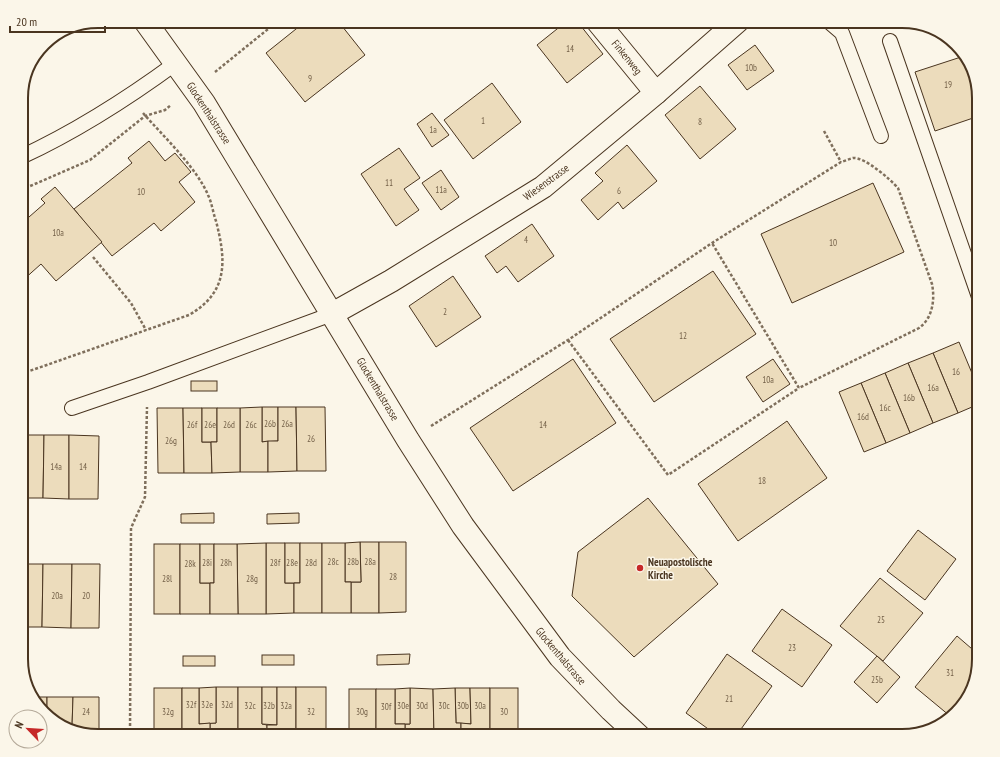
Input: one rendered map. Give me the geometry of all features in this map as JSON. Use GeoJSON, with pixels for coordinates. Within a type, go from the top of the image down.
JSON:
{"type":"FeatureCollection","features":[{"type":"Feature","properties":{"kind":"main road","name":"Glockenthalstrasse"},"geometry":{"type":"LineString","coordinates":[[150,28],[195,89],[268,206],[408,440],[463,526],[539,630],[581,681],[632,729]]}},
{"type":"Feature","properties":{"kind":"main road","name":"Finkenweg"},"geometry":{"type":"LineString","coordinates":[[603,28],[656,93]]}},
{"type":"Feature","properties":{"kind":"main road","name":"Wiesenstrasse"},"geometry":{"type":"LineString","coordinates":[[332,314],[392,281],[543,187],[656,93],[730,28]]}},
{"type":"Feature","properties":{"kind":"lane"},"geometry":{"type":"LineString","coordinates":[[840,28],[881,136]]}},
{"type":"Feature","properties":{"kind":"lane"},"geometry":{"type":"LineString","coordinates":[[890,41],[972,277]]}},
{"type":"Feature","properties":{"kind":"lane"},"geometry":{"type":"LineString","coordinates":[[28,154],[59,140],[129,97],[176,63]]}},
{"type":"Feature","properties":{"kind":"lane"},"geometry":{"type":"LineString","coordinates":[[72,408],[148,382],[332,314]]}},
{"type":"Feature","properties":{"kind":"path"},"geometry":{"type":"LineString","coordinates":[[28,187],[90,160],[146,116],[164,110],[195,89],[269,28]]}},
{"type":"Feature","properties":{"kind":"path"},"geometry":{"type":"LineString","coordinates":[[28,372],[190,315],[203,307],[219,286],[222,256],[221,241],[209,195],[179,155],[129,97]]}},
{"type":"Feature","properties":{"kind":"path"},"geometry":{"type":"LineString","coordinates":[[824,131],[841,162]]}},
{"type":"Feature","properties":{"kind":"path"},"geometry":{"type":"LineString","coordinates":[[408,440],[568,340],[712,243],[841,162],[854,158],[863,161],[891,180],[898,188],[934,293],[930,316],[926,323],[919,328],[799,388],[668,475],[568,340]]}},
{"type":"Feature","properties":{"kind":"path"},"geometry":{"type":"LineString","coordinates":[[712,243],[799,388]]}},
{"type":"Feature","properties":{"kind":"path"},"geometry":{"type":"LineString","coordinates":[[93,257],[131,302],[146,330]]}},
{"type":"Feature","properties":{"kind":"path"},"geometry":{"type":"LineString","coordinates":[[130,729],[131,528],[145,497],[148,382]]}},
{"type":"Feature","properties":{"kind":"building"},"geometry":{"type":"Polygon","coordinates":[[[297,28],[344,28],[365,55],[305,102],[266,53],[297,28]]]}},
{"type":"Feature","properties":{"kind":"building"},"geometry":{"type":"Polygon","coordinates":[[[558,28],[583,28],[603,54],[567,83],[537,45],[558,28]]]}},
{"type":"Feature","properties":{"kind":"building"},"geometry":{"type":"Polygon","coordinates":[[[755,45],[774,71],[747,90],[728,65],[755,45]]]}},
{"type":"Feature","properties":{"kind":"building"},"geometry":{"type":"Polygon","coordinates":[[[959,58],[965,67],[971,84],[972,118],[935,131],[915,72],[959,58]]]}},
{"type":"Feature","properties":{"kind":"building"},"geometry":{"type":"Polygon","coordinates":[[[492,83],[521,122],[473,159],[444,120],[492,83]]]}},
{"type":"Feature","properties":{"kind":"building"},"geometry":{"type":"Polygon","coordinates":[[[700,86],[736,129],[700,159],[665,115],[700,86]]]}},
{"type":"Feature","properties":{"kind":"building"},"geometry":{"type":"Polygon","coordinates":[[[432,113],[449,135],[432,147],[417,124],[432,113]]]}},
{"type":"Feature","properties":{"kind":"building"},"geometry":{"type":"Polygon","coordinates":[[[149,141],[165,161],[175,153],[191,172],[179,182],[195,202],[161,231],[154,223],[112,256],[74,209],[132,163],[128,158],[149,141]]]}},
{"type":"Feature","properties":{"kind":"building"},"geometry":{"type":"Polygon","coordinates":[[[627,145],[657,181],[623,209],[618,202],[598,220],[581,200],[603,181],[595,173],[627,145]]]}},
{"type":"Feature","properties":{"kind":"building"},"geometry":{"type":"Polygon","coordinates":[[[399,148],[420,178],[404,189],[419,210],[396,226],[361,174],[399,148]]]}},
{"type":"Feature","properties":{"kind":"building"},"geometry":{"type":"Polygon","coordinates":[[[441,170],[459,197],[441,210],[422,183],[441,170]]]}},
{"type":"Feature","properties":{"kind":"building"},"geometry":{"type":"Polygon","coordinates":[[[873,183],[904,252],[792,303],[761,234],[873,183]]]}},
{"type":"Feature","properties":{"kind":"building"},"geometry":{"type":"Polygon","coordinates":[[[55,187],[102,242],[56,281],[41,264],[28,276],[28,218],[45,203],[41,199],[55,187]]]}},
{"type":"Feature","properties":{"kind":"building"},"geometry":{"type":"Polygon","coordinates":[[[532,224],[554,256],[518,282],[506,266],[497,273],[485,256],[532,224]]]}},
{"type":"Feature","properties":{"kind":"building"},"geometry":{"type":"Polygon","coordinates":[[[713,271],[756,334],[654,402],[610,339],[713,271]]]}},
{"type":"Feature","properties":{"kind":"building"},"geometry":{"type":"Polygon","coordinates":[[[453,276],[481,317],[436,347],[409,306],[453,276]]]}},
{"type":"Feature","properties":{"kind":"building"},"geometry":{"type":"Polygon","coordinates":[[[959,342],[972,373],[972,407],[958,413],[933,353],[959,342]]]}},
{"type":"Feature","properties":{"kind":"building"},"geometry":{"type":"Polygon","coordinates":[[[933,353],[958,413],[933,423],[908,363],[933,353]]]}},
{"type":"Feature","properties":{"kind":"building"},"geometry":{"type":"Polygon","coordinates":[[[573,359],[616,423],[513,491],[470,428],[573,359]]]}},
{"type":"Feature","properties":{"kind":"building"},"geometry":{"type":"Polygon","coordinates":[[[773,359],[790,384],[763,402],[746,377],[773,359]]]}},
{"type":"Feature","properties":{"kind":"building"},"geometry":{"type":"Polygon","coordinates":[[[908,363],[933,423],[910,433],[885,373],[908,363]]]}},
{"type":"Feature","properties":{"kind":"building"},"geometry":{"type":"Polygon","coordinates":[[[885,373],[910,433],[886,443],[861,383],[885,373]]]}},
{"type":"Feature","properties":{"kind":"building"},"geometry":{"type":"Polygon","coordinates":[[[191,381],[217,381],[217,391],[191,391],[191,381]]]}},
{"type":"Feature","properties":{"kind":"building"},"geometry":{"type":"Polygon","coordinates":[[[861,383],[886,443],[864,452],[839,392],[861,383]]]}},
{"type":"Feature","properties":{"kind":"building"},"geometry":{"type":"Polygon","coordinates":[[[262,407],[278,407],[278,441],[262,442],[262,407]]]}},
{"type":"Feature","properties":{"kind":"building"},"geometry":{"type":"Polygon","coordinates":[[[262,407],[262,442],[268,441],[268,472],[240,472],[240,408],[262,407]]]}},
{"type":"Feature","properties":{"kind":"building"},"geometry":{"type":"Polygon","coordinates":[[[278,407],[296,407],[297,471],[268,472],[268,441],[278,441],[278,407]]]}},
{"type":"Feature","properties":{"kind":"building"},"geometry":{"type":"Polygon","coordinates":[[[296,407],[325,407],[326,471],[297,471],[296,407]]]}},
{"type":"Feature","properties":{"kind":"building"},"geometry":{"type":"Polygon","coordinates":[[[157,408],[183,408],[184,473],[158,473],[157,408]]]}},
{"type":"Feature","properties":{"kind":"building"},"geometry":{"type":"Polygon","coordinates":[[[183,408],[202,408],[202,442],[211,442],[212,473],[184,473],[183,408]]]}},
{"type":"Feature","properties":{"kind":"building"},"geometry":{"type":"Polygon","coordinates":[[[202,408],[217,408],[217,442],[202,442],[202,408]]]}},
{"type":"Feature","properties":{"kind":"building"},"geometry":{"type":"Polygon","coordinates":[[[217,408],[240,408],[240,472],[212,473],[211,442],[217,442],[217,408]]]}},
{"type":"Feature","properties":{"kind":"building"},"geometry":{"type":"Polygon","coordinates":[[[787,421],[827,478],[738,541],[698,484],[787,421]]]}},
{"type":"Feature","properties":{"kind":"building"},"geometry":{"type":"Polygon","coordinates":[[[28,435],[44,435],[43,498],[28,498],[28,435]]]}},
{"type":"Feature","properties":{"kind":"building"},"geometry":{"type":"Polygon","coordinates":[[[44,435],[69,435],[69,499],[43,498],[44,435]]]}},
{"type":"Feature","properties":{"kind":"building"},"geometry":{"type":"Polygon","coordinates":[[[69,435],[99,436],[98,499],[69,499],[69,435]]]}},
{"type":"Feature","properties":{"kind":"building","name":"Neuapostolische Kirche"},"geometry":{"type":"Polygon","coordinates":[[[648,498],[718,584],[634,657],[572,596],[578,552],[648,498]]]}},
{"type":"Feature","properties":{"kind":"building"},"geometry":{"type":"Polygon","coordinates":[[[214,513],[214,523],[181,523],[181,514],[214,513]]]}},
{"type":"Feature","properties":{"kind":"building"},"geometry":{"type":"Polygon","coordinates":[[[299,513],[299,523],[267,524],[267,514],[299,513]]]}},
{"type":"Feature","properties":{"kind":"building"},"geometry":{"type":"Polygon","coordinates":[[[918,530],[956,559],[925,600],[887,571],[918,530]]]}},
{"type":"Feature","properties":{"kind":"building"},"geometry":{"type":"Polygon","coordinates":[[[360,542],[379,542],[379,613],[351,613],[351,582],[361,582],[360,542]]]}},
{"type":"Feature","properties":{"kind":"building"},"geometry":{"type":"Polygon","coordinates":[[[360,542],[361,582],[345,582],[345,543],[360,542]]]}},
{"type":"Feature","properties":{"kind":"building"},"geometry":{"type":"Polygon","coordinates":[[[379,542],[406,542],[406,612],[379,613],[379,542]]]}},
{"type":"Feature","properties":{"kind":"building"},"geometry":{"type":"Polygon","coordinates":[[[266,543],[285,543],[285,583],[294,583],[294,613],[266,614],[266,543]]]}},
{"type":"Feature","properties":{"kind":"building"},"geometry":{"type":"Polygon","coordinates":[[[266,543],[266,614],[238,614],[237,544],[266,543]]]}},
{"type":"Feature","properties":{"kind":"building"},"geometry":{"type":"Polygon","coordinates":[[[285,543],[300,543],[300,583],[285,583],[285,543]]]}},
{"type":"Feature","properties":{"kind":"building"},"geometry":{"type":"Polygon","coordinates":[[[300,543],[322,543],[322,613],[294,613],[294,583],[300,583],[300,543]]]}},
{"type":"Feature","properties":{"kind":"building"},"geometry":{"type":"Polygon","coordinates":[[[322,543],[345,543],[345,582],[351,582],[351,613],[322,613],[322,543]]]}},
{"type":"Feature","properties":{"kind":"building"},"geometry":{"type":"Polygon","coordinates":[[[154,544],[180,544],[180,614],[154,614],[154,544]]]}},
{"type":"Feature","properties":{"kind":"building"},"geometry":{"type":"Polygon","coordinates":[[[180,544],[200,544],[200,583],[210,583],[210,614],[180,614],[180,544]]]}},
{"type":"Feature","properties":{"kind":"building"},"geometry":{"type":"Polygon","coordinates":[[[200,544],[214,544],[214,583],[200,583],[200,544]]]}},
{"type":"Feature","properties":{"kind":"building"},"geometry":{"type":"Polygon","coordinates":[[[214,544],[237,544],[238,614],[210,614],[210,583],[214,583],[214,544]]]}},
{"type":"Feature","properties":{"kind":"building"},"geometry":{"type":"Polygon","coordinates":[[[28,564],[43,564],[42,627],[28,627],[28,564]]]}},
{"type":"Feature","properties":{"kind":"building"},"geometry":{"type":"Polygon","coordinates":[[[43,564],[72,564],[71,628],[42,627],[43,564]]]}},
{"type":"Feature","properties":{"kind":"building"},"geometry":{"type":"Polygon","coordinates":[[[72,564],[100,564],[99,628],[71,628],[72,564]]]}},
{"type":"Feature","properties":{"kind":"building"},"geometry":{"type":"Polygon","coordinates":[[[880,578],[923,613],[883,661],[840,626],[880,578]]]}},
{"type":"Feature","properties":{"kind":"building"},"geometry":{"type":"Polygon","coordinates":[[[782,609],[832,645],[802,687],[752,651],[782,609]]]}},
{"type":"Feature","properties":{"kind":"building"},"geometry":{"type":"Polygon","coordinates":[[[957,636],[972,649],[971,673],[965,690],[958,702],[947,713],[915,687],[957,636]]]}},
{"type":"Feature","properties":{"kind":"building"},"geometry":{"type":"Polygon","coordinates":[[[410,654],[409,664],[377,665],[377,655],[410,654]]]}},
{"type":"Feature","properties":{"kind":"building"},"geometry":{"type":"Polygon","coordinates":[[[727,654],[772,686],[741,729],[708,729],[686,713],[727,654]]]}},
{"type":"Feature","properties":{"kind":"building"},"geometry":{"type":"Polygon","coordinates":[[[262,655],[294,655],[294,665],[262,665],[262,655]]]}},
{"type":"Feature","properties":{"kind":"building"},"geometry":{"type":"Polygon","coordinates":[[[183,656],[215,656],[215,666],[183,666],[183,656]]]}},
{"type":"Feature","properties":{"kind":"building"},"geometry":{"type":"Polygon","coordinates":[[[877,656],[900,677],[877,703],[854,682],[877,656]]]}},
{"type":"Feature","properties":{"kind":"building"},"geometry":{"type":"Polygon","coordinates":[[[216,687],[238,687],[238,729],[210,729],[210,723],[216,723],[216,687]]]}},
{"type":"Feature","properties":{"kind":"building"},"geometry":{"type":"Polygon","coordinates":[[[216,687],[216,723],[199,724],[199,688],[216,687]]]}},
{"type":"Feature","properties":{"kind":"building"},"geometry":{"type":"Polygon","coordinates":[[[238,687],[262,687],[262,724],[267,725],[267,729],[238,729],[238,687]]]}},
{"type":"Feature","properties":{"kind":"building"},"geometry":{"type":"Polygon","coordinates":[[[262,687],[277,687],[277,725],[262,724],[262,687]]]}},
{"type":"Feature","properties":{"kind":"building"},"geometry":{"type":"Polygon","coordinates":[[[277,687],[296,687],[296,729],[267,729],[267,725],[277,725],[277,687]]]}},
{"type":"Feature","properties":{"kind":"building"},"geometry":{"type":"Polygon","coordinates":[[[296,687],[326,687],[326,729],[296,729],[296,687]]]}},
{"type":"Feature","properties":{"kind":"building"},"geometry":{"type":"Polygon","coordinates":[[[154,688],[182,688],[182,729],[154,729],[154,688]]]}},
{"type":"Feature","properties":{"kind":"building"},"geometry":{"type":"Polygon","coordinates":[[[182,688],[199,688],[199,724],[210,723],[210,729],[182,729],[182,688]]]}},
{"type":"Feature","properties":{"kind":"building"},"geometry":{"type":"Polygon","coordinates":[[[410,688],[433,689],[434,729],[405,729],[405,724],[410,724],[410,688]]]}},
{"type":"Feature","properties":{"kind":"building"},"geometry":{"type":"Polygon","coordinates":[[[410,688],[410,724],[395,724],[395,689],[410,688]]]}},
{"type":"Feature","properties":{"kind":"building"},"geometry":{"type":"Polygon","coordinates":[[[455,688],[470,688],[471,724],[456,723],[455,688]]]}},
{"type":"Feature","properties":{"kind":"building"},"geometry":{"type":"Polygon","coordinates":[[[455,688],[456,723],[461,723],[461,729],[434,729],[433,689],[455,688]]]}},
{"type":"Feature","properties":{"kind":"building"},"geometry":{"type":"Polygon","coordinates":[[[470,688],[490,688],[490,729],[461,729],[461,723],[471,724],[470,688]]]}},
{"type":"Feature","properties":{"kind":"building"},"geometry":{"type":"Polygon","coordinates":[[[490,688],[518,688],[518,729],[490,729],[490,688]]]}},
{"type":"Feature","properties":{"kind":"building"},"geometry":{"type":"Polygon","coordinates":[[[349,689],[376,689],[376,729],[349,729],[349,689]]]}},
{"type":"Feature","properties":{"kind":"building"},"geometry":{"type":"Polygon","coordinates":[[[376,689],[395,689],[395,724],[405,724],[405,729],[376,729],[376,689]]]}},
{"type":"Feature","properties":{"kind":"building"},"geometry":{"type":"Polygon","coordinates":[[[39,697],[47,697],[47,706],[45,705],[39,697]]]}},
{"type":"Feature","properties":{"kind":"building"},"geometry":{"type":"Polygon","coordinates":[[[47,697],[73,697],[72,724],[55,715],[47,706],[47,697]]]}},
{"type":"Feature","properties":{"kind":"building"},"geometry":{"type":"Polygon","coordinates":[[[73,697],[99,697],[99,729],[84,728],[72,724],[73,697]]]}},
{"type":"Feature","properties":{"kind":"place","name":"Neuapostolische Kirche"},"geometry":{"type":"Point","coordinates":[640,568]}}]}
